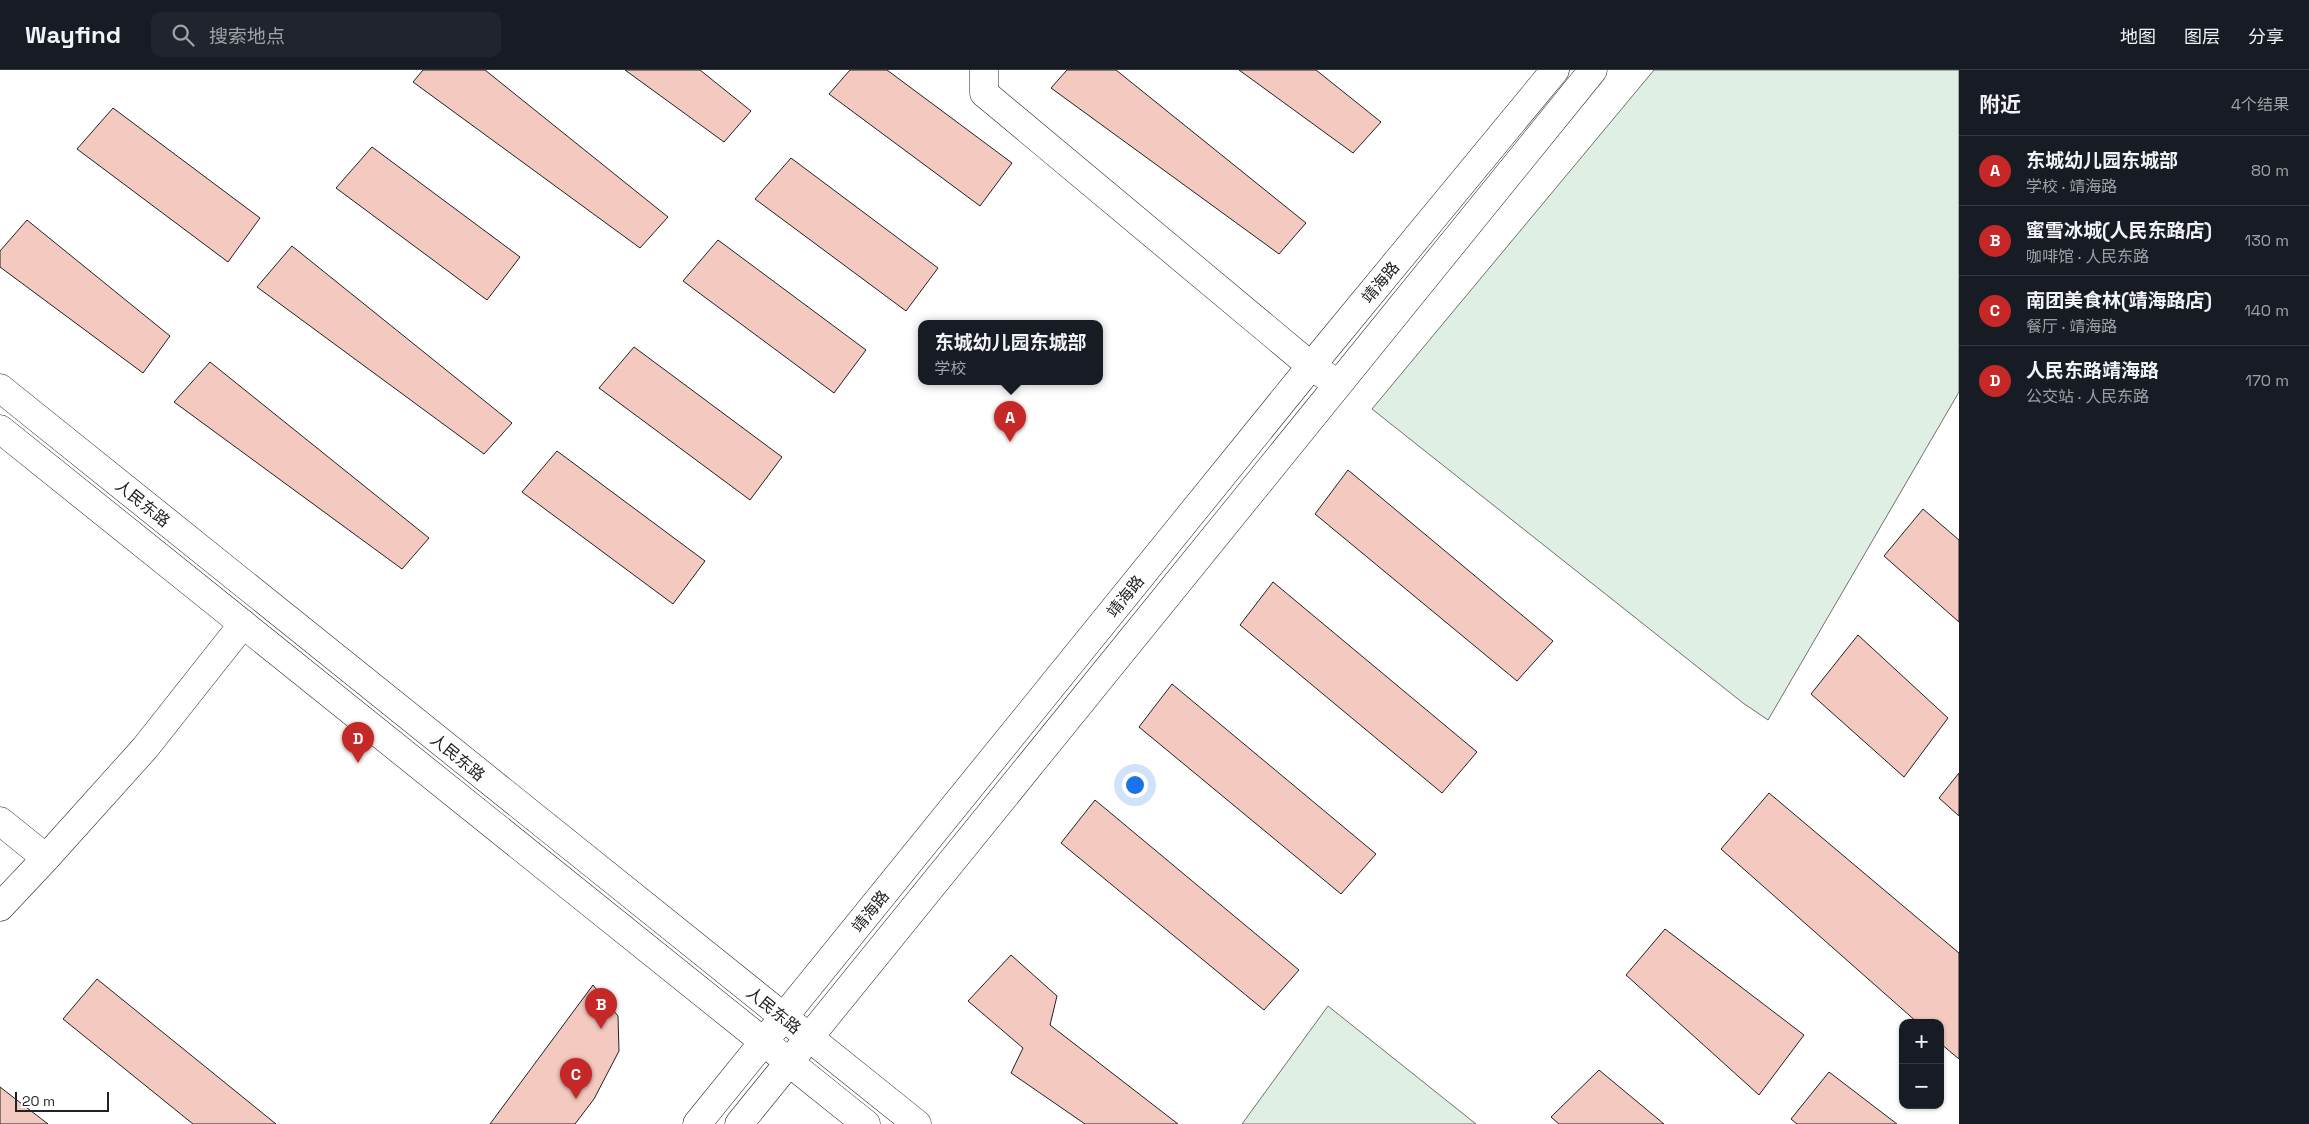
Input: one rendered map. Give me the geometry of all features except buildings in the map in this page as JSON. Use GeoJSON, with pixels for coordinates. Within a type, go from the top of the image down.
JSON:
{"type":"FeatureCollection","features":[{"type":"Feature","properties":{"kind":"street"},"geometry":{"type":"LineString","coordinates":[[984,70],[984,93],[1311,366],[1338,384]]}},
{"type":"Feature","properties":{"kind":"street","name":"靖海路"},"geometry":{"type":"LineString","coordinates":[[697,1124],[1311,366],[1555,70]]}},
{"type":"Feature","properties":{"kind":"street","name":"靖海路"},"geometry":{"type":"LineString","coordinates":[[739,1124],[1592,70]]}},
{"type":"Feature","properties":{"kind":"street","name":"人民东路"},"geometry":{"type":"LineString","coordinates":[[0,388],[917,1124]]}},
{"type":"Feature","properties":{"kind":"street","name":"人民东路"},"geometry":{"type":"LineString","coordinates":[[0,429],[866,1124]]}},
{"type":"Feature","properties":{"kind":"street"},"geometry":{"type":"LineString","coordinates":[[0,907],[145,748],[243,624]]}},
{"type":"Feature","properties":{"kind":"street"},"geometry":{"type":"LineString","coordinates":[[0,821],[46,858]]}},
{"type":"Feature","properties":{"kind":"green space"},"geometry":{"type":"Polygon","coordinates":[[[1654,70],[1959,70],[1959,392],[1768,720],[1743,703],[1372,409],[1654,70]]]}},
{"type":"Feature","properties":{"kind":"green space"},"geometry":{"type":"Polygon","coordinates":[[[1328,1006],[1476,1124],[1242,1124],[1328,1006]]]}},
{"type":"Feature","properties":{"kind":"place","name":"东城幼儿园东城部"},"geometry":{"type":"Point","coordinates":[1010,442]}},
{"type":"Feature","properties":{"kind":"place","name":"人民东路靖海路"},"geometry":{"type":"Point","coordinates":[358,763]}},
{"type":"Feature","properties":{"kind":"place","name":"蜜雪冰城(人民东路店)"},"geometry":{"type":"Point","coordinates":[601,1029]}},
{"type":"Feature","properties":{"kind":"place","name":"南团美食林(靖海路店)"},"geometry":{"type":"Point","coordinates":[576,1099]}}]}
